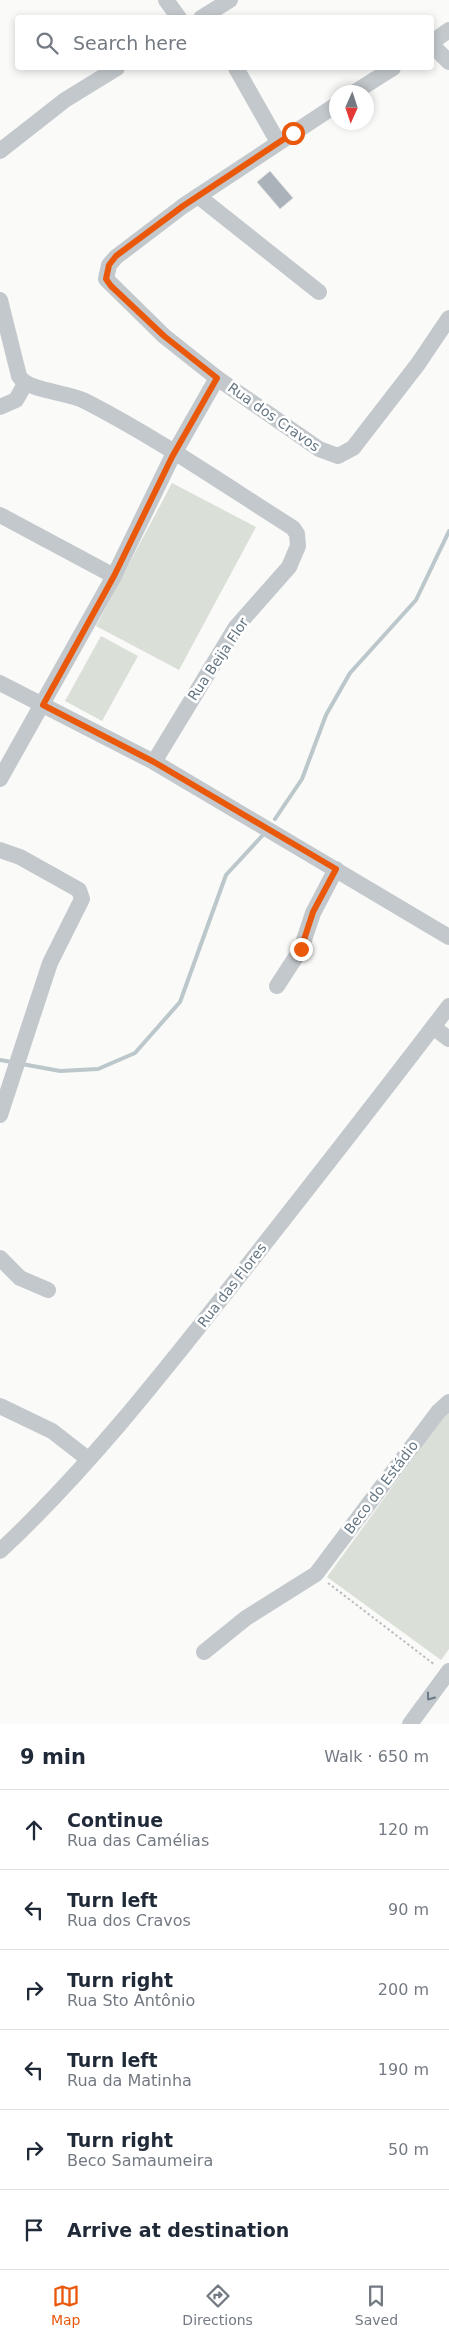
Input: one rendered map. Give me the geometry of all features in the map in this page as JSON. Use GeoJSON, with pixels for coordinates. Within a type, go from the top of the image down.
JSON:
{"type":"FeatureCollection","features":[{"type":"Feature","properties":{"kind":"street"},"geometry":{"type":"LineString","coordinates":[[166,0],[177,15]]}},
{"type":"Feature","properties":{"kind":"street"},"geometry":{"type":"LineString","coordinates":[[207,15],[230,0]]}},
{"type":"Feature","properties":{"kind":"street"},"geometry":{"type":"LineString","coordinates":[[434,42],[449,30]]}},
{"type":"Feature","properties":{"kind":"street"},"geometry":{"type":"LineString","coordinates":[[434,46],[449,62]]}},
{"type":"Feature","properties":{"kind":"street"},"geometry":{"type":"LineString","coordinates":[[0,151],[65,100],[114,70]]}},
{"type":"Feature","properties":{"kind":"street"},"geometry":{"type":"LineString","coordinates":[[237,70],[278,142]]}},
{"type":"Feature","properties":{"kind":"street"},"geometry":{"type":"LineString","coordinates":[[366,85],[390,70]]}},
{"type":"Feature","properties":{"kind":"street"},"geometry":{"type":"LineString","coordinates":[[319,292],[198,196],[329,109]]}},
{"type":"Feature","properties":{"kind":"street","name":"Rua dos Cravos"},"geometry":{"type":"LineString","coordinates":[[198,196],[116,256],[106,271],[106,279],[164,336],[217,378],[319,449],[338,456],[353,448],[418,364],[449,318]]}},
{"type":"Feature","properties":{"kind":"street"},"geometry":{"type":"LineString","coordinates":[[0,300],[19,376],[25,384],[30,387],[59,392],[83,400],[174,452]]}},
{"type":"Feature","properties":{"kind":"street"},"geometry":{"type":"LineString","coordinates":[[0,779],[114,576],[174,452],[217,378]]}},
{"type":"Feature","properties":{"kind":"street"},"geometry":{"type":"LineString","coordinates":[[0,407],[16,400],[25,384]]}},
{"type":"Feature","properties":{"kind":"street","name":"Rua Beija Flor"},"geometry":{"type":"LineString","coordinates":[[154,762],[236,627],[289,567],[297,550],[297,534],[293,528],[174,452]]}},
{"type":"Feature","properties":{"kind":"street"},"geometry":{"type":"LineString","coordinates":[[0,515],[114,576]]}},
{"type":"Feature","properties":{"kind":"street"},"geometry":{"type":"LineString","coordinates":[[0,683],[154,762],[449,937]]}},
{"type":"Feature","properties":{"kind":"street"},"geometry":{"type":"LineString","coordinates":[[0,850],[20,857],[79,890],[81,894],[80,904],[50,963],[0,1116]]}},
{"type":"Feature","properties":{"kind":"street"},"geometry":{"type":"LineString","coordinates":[[277,986],[301,949],[313,912],[336,869]]}},
{"type":"Feature","properties":{"kind":"street","name":"Rua das Flores"},"geometry":{"type":"LineString","coordinates":[[0,1551],[49,1503],[131,1410],[219,1302],[449,1006]]}},
{"type":"Feature","properties":{"kind":"street"},"geometry":{"type":"LineString","coordinates":[[433,1027],[449,1039]]}},
{"type":"Feature","properties":{"kind":"street"},"geometry":{"type":"LineString","coordinates":[[0,1258],[20,1278],[48,1290]]}},
{"type":"Feature","properties":{"kind":"street","name":"Beco do Estádio"},"geometry":{"type":"LineString","coordinates":[[204,1652],[246,1618],[316,1574],[438,1412],[449,1402]]}},
{"type":"Feature","properties":{"kind":"street"},"geometry":{"type":"LineString","coordinates":[[0,1406],[52,1431],[88,1459]]}},
{"type":"Feature","properties":{"kind":"street"},"geometry":{"type":"LineString","coordinates":[[410,1724],[448,1672]]}},
{"type":"Feature","properties":{"kind":"path"},"geometry":{"type":"LineString","coordinates":[[316,1574],[448,1672]]}},
{"type":"Feature","properties":{"kind":"shaded area"},"geometry":{"type":"Polygon","coordinates":[[[172,483],[256,527],[179,670],[96,626],[172,483]]]}},
{"type":"Feature","properties":{"kind":"shaded area"},"geometry":{"type":"Polygon","coordinates":[[[101,636],[138,656],[102,721],[65,701],[101,636]]]}},
{"type":"Feature","properties":{"kind":"shaded area"},"geometry":{"type":"Polygon","coordinates":[[[449,1409],[449,1649],[441,1660],[327,1577],[449,1409]]]}},
{"type":"Feature","properties":{"kind":"building"},"geometry":{"type":"Polygon","coordinates":[[[270,171],[293,198],[280,209],[257,182],[270,171]]]}},
{"type":"Feature","properties":{"kind":"waterway"},"geometry":{"type":"LineString","coordinates":[[275,819],[302,779],[326,715],[350,673],[416,600],[449,531]]}},
{"type":"Feature","properties":{"kind":"waterway"},"geometry":{"type":"LineString","coordinates":[[22,1064],[60,1071],[98,1069],[135,1053],[180,1002],[226,875],[262,836]]}},
{"type":"Feature","properties":{"kind":"waterway"},"geometry":{"type":"LineString","coordinates":[[0,1060],[12,1062]]}},
{"type":"Feature","properties":{"kind":"route"},"geometry":{"type":"LineString","coordinates":[[293,133],[183,206],[116,256],[106,271],[106,279],[111,286],[164,336],[217,378],[172,457],[114,576],[43,705],[154,762],[336,869],[313,912],[301,949]]}}]}
